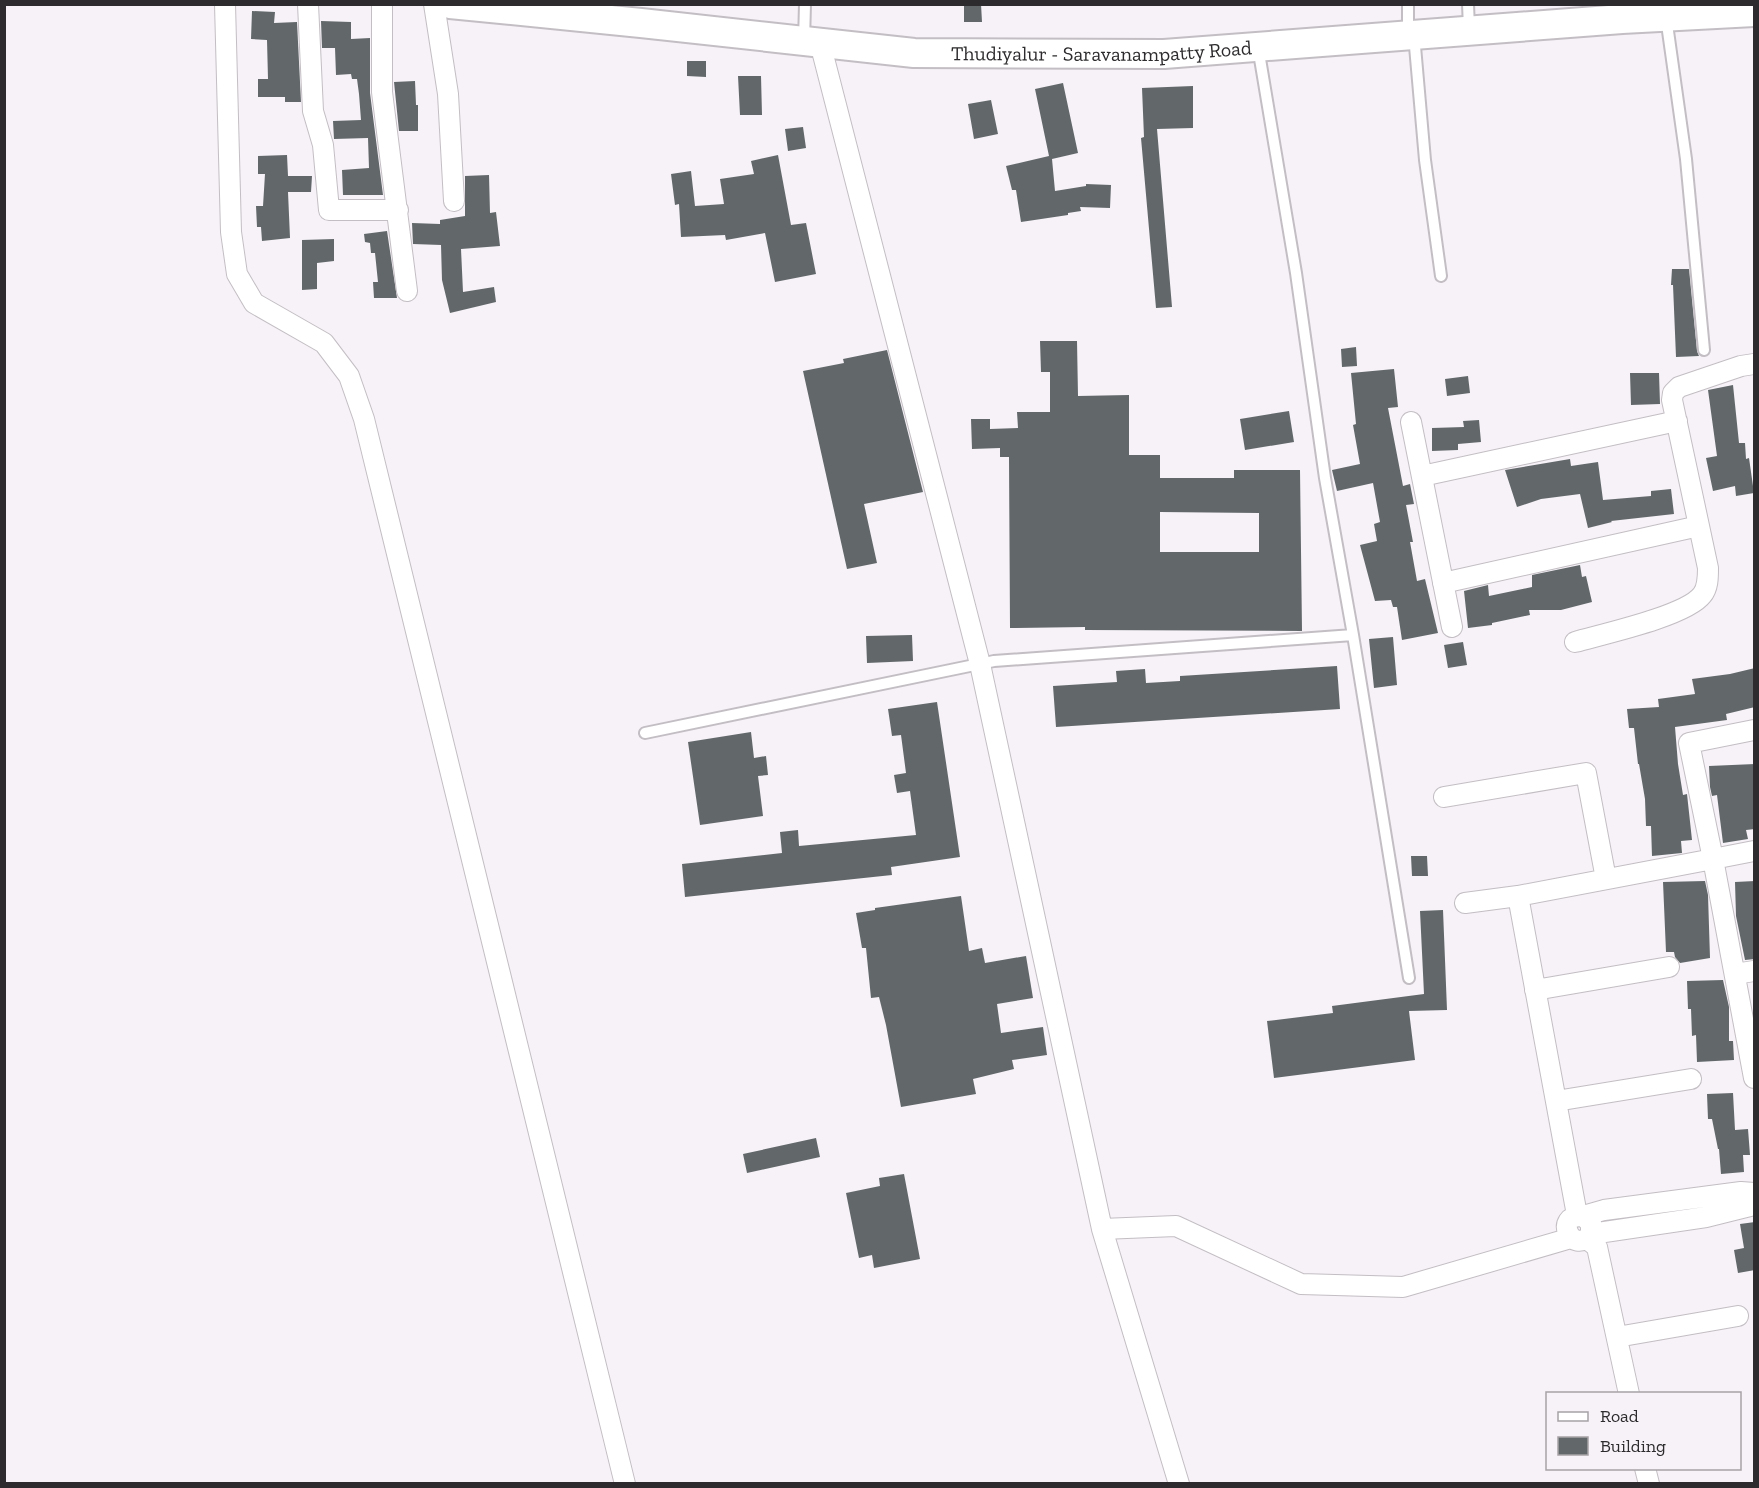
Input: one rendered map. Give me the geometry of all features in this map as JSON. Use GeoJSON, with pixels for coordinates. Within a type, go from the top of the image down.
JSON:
{"type":"FeatureCollection","features":[{"type":"Feature","properties":{"kind":"main road","name":"Thudiyalur - Saravanampatty Road"},"geometry":{"type":"LineString","coordinates":[[450,4],[639,14],[812,42],[926,54],[1164,54],[1411,35],[1468,18],[1666,17],[1755,12]]}},
{"type":"Feature","properties":{"kind":"street"},"geometry":{"type":"LineString","coordinates":[[225,4],[231,232],[237,274],[254,303],[324,343],[349,376],[364,419],[625,1484]]}},
{"type":"Feature","properties":{"kind":"street"},"geometry":{"type":"LineString","coordinates":[[308,4],[314,111],[323,145],[329,210],[398,210]]}},
{"type":"Feature","properties":{"kind":"street"},"geometry":{"type":"LineString","coordinates":[[382,4],[382,92],[407,291]]}},
{"type":"Feature","properties":{"kind":"street"},"geometry":{"type":"LineString","coordinates":[[434,4],[448,94],[454,201]]}},
{"type":"Feature","properties":{"kind":"street"},"geometry":{"type":"LineString","coordinates":[[812,42],[980,664],[1102,1229],[1179,1484]]}},
{"type":"Feature","properties":{"kind":"street"},"geometry":{"type":"LineString","coordinates":[[1575,642],[1676,612],[1701,597],[1706,588],[1708,568],[1672,400],[1676,389],[1741,366],[1755,364]]}},
{"type":"Feature","properties":{"kind":"street"},"geometry":{"type":"LineString","coordinates":[[1422,476],[1677,421]]}},
{"type":"Feature","properties":{"kind":"street"},"geometry":{"type":"LineString","coordinates":[[1411,422],[1452,627]]}},
{"type":"Feature","properties":{"kind":"street"},"geometry":{"type":"LineString","coordinates":[[1443,583],[1699,526]]}},
{"type":"Feature","properties":{"kind":"street"},"geometry":{"type":"LineString","coordinates":[[1754,1075],[1689,743],[1755,730]]}},
{"type":"Feature","properties":{"kind":"street"},"geometry":{"type":"LineString","coordinates":[[1444,797],[1586,773],[1606,879]]}},
{"type":"Feature","properties":{"kind":"street"},"geometry":{"type":"LineString","coordinates":[[1465,903],[1518,896],[1755,851]]}},
{"type":"Feature","properties":{"kind":"street"},"geometry":{"type":"LineString","coordinates":[[1518,896],[1556,1101],[1580,1215]]}},
{"type":"Feature","properties":{"kind":"street"},"geometry":{"type":"LineString","coordinates":[[1535,990],[1670,967]]}},
{"type":"Feature","properties":{"kind":"street"},"geometry":{"type":"LineString","coordinates":[[1735,974],[1755,971]]}},
{"type":"Feature","properties":{"kind":"street"},"geometry":{"type":"LineString","coordinates":[[1556,1101],[1691,1079]]}},
{"type":"Feature","properties":{"kind":"street"},"geometry":{"type":"LineString","coordinates":[[1629,1392],[1597,1247],[1583,1237],[1567,1233],[1568,1222],[1580,1215],[1604,1210],[1741,1192],[1755,1193]]}},
{"type":"Feature","properties":{"kind":"street"},"geometry":{"type":"LineString","coordinates":[[1102,1229],[1176,1226],[1301,1284],[1403,1287],[1583,1237],[1706,1217],[1755,1205]]}},
{"type":"Feature","properties":{"kind":"street"},"geometry":{"type":"LineString","coordinates":[[1617,1337],[1738,1317]]}},
{"type":"Feature","properties":{"kind":"lane"},"geometry":{"type":"LineString","coordinates":[[805,4],[812,42]]}},
{"type":"Feature","properties":{"kind":"lane"},"geometry":{"type":"LineString","coordinates":[[1408,4],[1425,160],[1441,276]]}},
{"type":"Feature","properties":{"kind":"lane"},"geometry":{"type":"LineString","coordinates":[[1666,17],[1686,159],[1704,350]]}},
{"type":"Feature","properties":{"kind":"lane"},"geometry":{"type":"LineString","coordinates":[[1258,47],[1296,273],[1325,478],[1409,978]]}},
{"type":"Feature","properties":{"kind":"lane"},"geometry":{"type":"LineString","coordinates":[[645,733],[994,661],[1353,635]]}},
{"type":"Feature","properties":{"kind":"building"},"geometry":{"type":"Polygon","coordinates":[[[964,4],[981,4],[982,22],[964,22],[964,4]]]}},
{"type":"Feature","properties":{"kind":"building"},"geometry":{"type":"Polygon","coordinates":[[[252,11],[275,12],[274,23],[297,22],[301,102],[285,102],[285,97],[258,97],[258,79],[268,79],[267,40],[251,39],[252,11]]]}},
{"type":"Feature","properties":{"kind":"building"},"geometry":{"type":"Polygon","coordinates":[[[321,21],[351,22],[351,39],[370,38],[370,93],[383,195],[343,195],[342,170],[369,168],[368,138],[334,139],[333,121],[361,120],[359,94],[357,79],[352,79],[351,74],[336,75],[335,48],[322,48],[321,21]]]}},
{"type":"Feature","properties":{"kind":"building"},"geometry":{"type":"Polygon","coordinates":[[[687,61],[706,61],[706,77],[687,76],[687,61]]]}},
{"type":"Feature","properties":{"kind":"building"},"geometry":{"type":"Polygon","coordinates":[[[738,76],[761,76],[762,115],[740,115],[738,76]]]}},
{"type":"Feature","properties":{"kind":"building"},"geometry":{"type":"Polygon","coordinates":[[[415,81],[418,131],[399,131],[394,82],[415,81]]]}},
{"type":"Feature","properties":{"kind":"building"},"geometry":{"type":"Polygon","coordinates":[[[1063,83],[1078,153],[1052,159],[1055,191],[1086,186],[1086,184],[1111,185],[1110,208],[1080,207],[1081,211],[1068,213],[1068,215],[1021,222],[1016,190],[1012,190],[1006,166],[1049,156],[1035,89],[1063,83]]]}},
{"type":"Feature","properties":{"kind":"building"},"geometry":{"type":"Polygon","coordinates":[[[1193,86],[1193,128],[1157,129],[1172,307],[1156,308],[1141,138],[1144,137],[1142,88],[1193,86]]]}},
{"type":"Feature","properties":{"kind":"building"},"geometry":{"type":"Polygon","coordinates":[[[991,100],[998,134],[974,139],[968,104],[991,100]]]}},
{"type":"Feature","properties":{"kind":"building"},"geometry":{"type":"Polygon","coordinates":[[[803,127],[806,148],[788,151],[785,129],[803,127]]]}},
{"type":"Feature","properties":{"kind":"building"},"geometry":{"type":"Polygon","coordinates":[[[287,155],[288,176],[312,176],[311,192],[288,192],[290,238],[262,241],[261,227],[257,227],[256,206],[263,206],[265,174],[258,174],[258,156],[287,155]]]}},
{"type":"Feature","properties":{"kind":"building"},"geometry":{"type":"Polygon","coordinates":[[[778,155],[791,225],[806,223],[816,274],[775,282],[765,233],[726,240],[725,235],[681,237],[679,204],[675,205],[671,174],[691,171],[695,206],[724,204],[720,179],[754,174],[751,161],[778,155]]]}},
{"type":"Feature","properties":{"kind":"building"},"geometry":{"type":"Polygon","coordinates":[[[489,175],[490,213],[496,212],[500,246],[461,249],[463,292],[494,287],[496,302],[450,313],[442,280],[441,245],[413,244],[412,223],[440,224],[440,220],[465,216],[465,176],[489,175]]]}},
{"type":"Feature","properties":{"kind":"building"},"geometry":{"type":"Polygon","coordinates":[[[387,231],[397,298],[374,298],[373,282],[378,282],[375,253],[371,253],[370,243],[365,242],[364,234],[387,231]]]}},
{"type":"Feature","properties":{"kind":"building"},"geometry":{"type":"Polygon","coordinates":[[[334,239],[334,261],[317,263],[317,289],[302,290],[302,240],[334,239]]]}},
{"type":"Feature","properties":{"kind":"building"},"geometry":{"type":"Polygon","coordinates":[[[1672,269],[1689,269],[1699,356],[1676,357],[1672,269]]]}},
{"type":"Feature","properties":{"kind":"building"},"geometry":{"type":"Polygon","coordinates":[[[1040,341],[1077,341],[1078,396],[1129,395],[1129,455],[1160,455],[1160,478],[1234,478],[1234,470],[1300,470],[1302,631],[1010,628],[1009,457],[1000,457],[1000,448],[972,449],[971,419],[990,419],[990,429],[1018,428],[1017,412],[1050,412],[1050,372],[1041,372],[1040,341]],[[1160,512],[1160,552],[1259,552],[1259,513],[1160,512]]]}},
{"type":"Feature","properties":{"kind":"building"},"geometry":{"type":"Polygon","coordinates":[[[1356,347],[1357,366],[1342,367],[1341,349],[1356,347]]]}},
{"type":"Feature","properties":{"kind":"building"},"geometry":{"type":"Polygon","coordinates":[[[887,350],[923,492],[864,504],[877,563],[847,569],[803,371],[844,363],[843,359],[887,350]]]}},
{"type":"Feature","properties":{"kind":"building"},"geometry":{"type":"Polygon","coordinates":[[[1394,369],[1398,407],[1388,408],[1403,486],[1410,484],[1414,504],[1406,505],[1413,542],[1410,542],[1417,581],[1425,579],[1438,633],[1402,640],[1397,607],[1393,607],[1391,600],[1375,601],[1360,545],[1377,541],[1374,524],[1380,522],[1373,483],[1337,491],[1332,470],[1360,464],[1353,425],[1356,424],[1351,373],[1394,369]]]}},
{"type":"Feature","properties":{"kind":"building"},"geometry":{"type":"Polygon","coordinates":[[[1630,373],[1659,373],[1660,404],[1631,405],[1630,373]]]}},
{"type":"Feature","properties":{"kind":"building"},"geometry":{"type":"Polygon","coordinates":[[[1468,376],[1470,393],[1447,396],[1445,379],[1468,376]]]}},
{"type":"Feature","properties":{"kind":"building"},"geometry":{"type":"Polygon","coordinates":[[[1733,385],[1739,443],[1745,443],[1746,459],[1749,458],[1754,493],[1736,496],[1735,486],[1713,491],[1706,458],[1717,456],[1708,390],[1733,385]]]}},
{"type":"Feature","properties":{"kind":"building"},"geometry":{"type":"Polygon","coordinates":[[[1289,411],[1294,442],[1245,450],[1240,419],[1289,411]]]}},
{"type":"Feature","properties":{"kind":"building"},"geometry":{"type":"Polygon","coordinates":[[[1479,420],[1481,442],[1458,444],[1458,450],[1432,451],[1432,428],[1464,427],[1463,421],[1479,420]]]}},
{"type":"Feature","properties":{"kind":"building"},"geometry":{"type":"Polygon","coordinates":[[[1570,459],[1571,466],[1598,462],[1603,500],[1651,496],[1651,491],[1671,489],[1674,514],[1611,521],[1588,528],[1580,494],[1541,499],[1517,507],[1505,470],[1570,459]]]}},
{"type":"Feature","properties":{"kind":"building"},"geometry":{"type":"Polygon","coordinates":[[[1580,565],[1582,577],[1586,576],[1592,602],[1561,610],[1529,610],[1530,615],[1492,623],[1492,625],[1468,628],[1464,591],[1488,585],[1489,596],[1532,587],[1532,575],[1580,565]]]}},
{"type":"Feature","properties":{"kind":"building"},"geometry":{"type":"Polygon","coordinates":[[[912,635],[913,661],[867,663],[866,636],[912,635]]]}},
{"type":"Feature","properties":{"kind":"building"},"geometry":{"type":"Polygon","coordinates":[[[1393,637],[1397,685],[1374,688],[1369,639],[1393,637]]]}},
{"type":"Feature","properties":{"kind":"building"},"geometry":{"type":"Polygon","coordinates":[[[1463,642],[1467,665],[1448,668],[1444,645],[1463,642]]]}},
{"type":"Feature","properties":{"kind":"building"},"geometry":{"type":"Polygon","coordinates":[[[1337,666],[1340,709],[1056,727],[1053,686],[1117,682],[1116,671],[1145,669],[1146,683],[1180,681],[1180,676],[1337,666]]]}},
{"type":"Feature","properties":{"kind":"building"},"geometry":{"type":"Polygon","coordinates":[[[1755,668],[1755,707],[1726,714],[1727,720],[1675,727],[1678,764],[1683,795],[1687,794],[1692,840],[1681,841],[1682,853],[1652,856],[1651,826],[1646,826],[1645,799],[1634,728],[1629,728],[1627,709],[1659,707],[1658,699],[1695,694],[1692,679],[1755,668]]]}},
{"type":"Feature","properties":{"kind":"building"},"geometry":{"type":"Polygon","coordinates":[[[937,702],[960,857],[891,867],[892,875],[685,897],[682,864],[782,853],[780,832],[798,830],[799,846],[916,835],[910,791],[897,793],[894,775],[906,773],[901,735],[892,736],[888,709],[937,702]]]}},
{"type":"Feature","properties":{"kind":"building"},"geometry":{"type":"Polygon","coordinates":[[[751,732],[754,758],[766,756],[768,775],[758,776],[763,816],[700,825],[688,742],[751,732]]]}},
{"type":"Feature","properties":{"kind":"building"},"geometry":{"type":"Polygon","coordinates":[[[1755,764],[1755,829],[1746,830],[1748,839],[1723,843],[1717,795],[1712,796],[1710,787],[1709,766],[1755,764]]]}},
{"type":"Feature","properties":{"kind":"building"},"geometry":{"type":"Polygon","coordinates":[[[1411,856],[1427,856],[1428,876],[1412,876],[1411,856]]]}},
{"type":"Feature","properties":{"kind":"building"},"geometry":{"type":"Polygon","coordinates":[[[1705,881],[1708,895],[1710,958],[1680,963],[1674,952],[1666,952],[1663,882],[1705,881]]]}},
{"type":"Feature","properties":{"kind":"building"},"geometry":{"type":"Polygon","coordinates":[[[1755,881],[1755,959],[1745,960],[1736,916],[1735,882],[1755,881]]]}},
{"type":"Feature","properties":{"kind":"building"},"geometry":{"type":"Polygon","coordinates":[[[961,896],[969,951],[982,948],[985,963],[1026,956],[1033,998],[997,1004],[1001,1033],[1043,1027],[1047,1055],[1012,1060],[1014,1069],[973,1079],[976,1094],[901,1107],[879,997],[871,998],[866,948],[862,948],[856,913],[875,910],[875,908],[961,896]]]}},
{"type":"Feature","properties":{"kind":"building"},"geometry":{"type":"Polygon","coordinates":[[[1443,910],[1447,1010],[1409,1011],[1415,1060],[1274,1078],[1267,1021],[1333,1013],[1332,1006],[1424,994],[1420,911],[1443,910]]]}},
{"type":"Feature","properties":{"kind":"building"},"geometry":{"type":"Polygon","coordinates":[[[1723,980],[1729,1007],[1729,1041],[1733,1041],[1734,1060],[1697,1062],[1696,1035],[1692,1036],[1691,1009],[1688,1009],[1687,981],[1723,980]]]}},
{"type":"Feature","properties":{"kind":"building"},"geometry":{"type":"Polygon","coordinates":[[[1733,1093],[1735,1130],[1748,1129],[1750,1155],[1743,1155],[1744,1172],[1721,1174],[1719,1149],[1712,1119],[1708,1119],[1707,1094],[1733,1093]]]}},
{"type":"Feature","properties":{"kind":"building"},"geometry":{"type":"Polygon","coordinates":[[[816,1138],[820,1157],[747,1173],[743,1154],[816,1138]]]}},
{"type":"Feature","properties":{"kind":"building"},"geometry":{"type":"Polygon","coordinates":[[[904,1174],[920,1259],[874,1268],[872,1255],[859,1258],[846,1193],[880,1186],[879,1178],[904,1174]]]}},
{"type":"Feature","properties":{"kind":"building"},"geometry":{"type":"Polygon","coordinates":[[[1755,1222],[1755,1270],[1738,1273],[1734,1250],[1744,1248],[1740,1224],[1755,1222]]]}}]}
